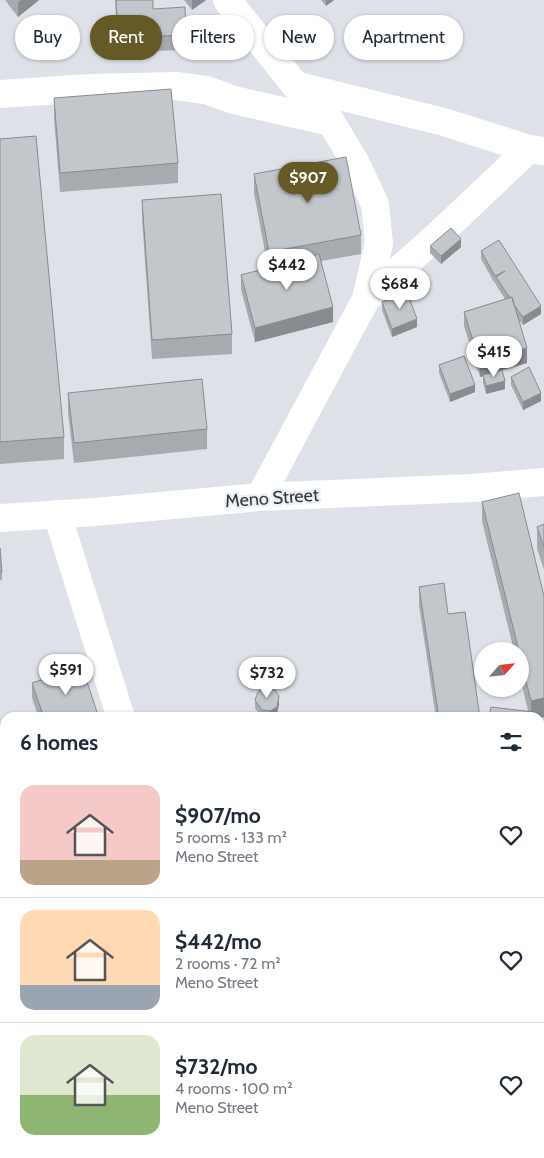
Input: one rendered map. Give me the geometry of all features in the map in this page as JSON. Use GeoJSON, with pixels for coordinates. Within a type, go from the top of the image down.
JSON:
{"type":"FeatureCollection","features":[{"type":"Feature","properties":{"kind":"street"},"geometry":{"type":"LineString","coordinates":[[227,0],[295,84],[331,122],[355,162],[375,204],[379,243],[366,299],[260,497]]}},
{"type":"Feature","properties":{"kind":"street"},"geometry":{"type":"LineString","coordinates":[[295,84],[444,122],[536,150]]}},
{"type":"Feature","properties":{"kind":"street"},"geometry":{"type":"LineString","coordinates":[[0,94],[90,88],[176,86],[206,90],[234,100],[331,122]]}},
{"type":"Feature","properties":{"kind":"street"},"geometry":{"type":"LineString","coordinates":[[366,299],[536,150]]}},
{"type":"Feature","properties":{"kind":"street","name":"Meno Street"},"geometry":{"type":"LineString","coordinates":[[0,518],[95,512],[260,497],[472,488],[544,482]]}},
{"type":"Feature","properties":{"kind":"street"},"geometry":{"type":"LineString","coordinates":[[57,514],[119,712]]}},
{"type":"Feature","properties":{"kind":"building"},"geometry":{"type":"Polygon","coordinates":[[[116,0],[153,0],[153,9],[185,7],[185,15],[172,15],[172,36],[162,36],[162,15],[117,15],[116,0]]]}},
{"type":"Feature","properties":{"kind":"building"},"geometry":{"type":"Polygon","coordinates":[[[171,89],[178,163],[60,173],[54,98],[171,89]]]}},
{"type":"Feature","properties":{"kind":"building"},"geometry":{"type":"Polygon","coordinates":[[[36,136],[64,437],[0,442],[0,139],[36,136]]]}},
{"type":"Feature","properties":{"kind":"building"},"geometry":{"type":"Polygon","coordinates":[[[346,157],[361,235],[269,252],[254,174],[346,157]]]}},
{"type":"Feature","properties":{"kind":"building"},"geometry":{"type":"Polygon","coordinates":[[[221,194],[232,334],[152,340],[142,200],[221,194]]]}},
{"type":"Feature","properties":{"kind":"building"},"geometry":{"type":"Polygon","coordinates":[[[451,228],[461,239],[441,256],[430,246],[451,228]]]}},
{"type":"Feature","properties":{"kind":"building"},"geometry":{"type":"Polygon","coordinates":[[[499,240],[541,306],[523,317],[514,305],[512,297],[510,298],[496,277],[505,271],[495,276],[481,251],[499,240]]]}},
{"type":"Feature","properties":{"kind":"building"},"geometry":{"type":"Polygon","coordinates":[[[319,254],[333,307],[255,328],[241,275],[319,254]]]}},
{"type":"Feature","properties":{"kind":"building"},"geometry":{"type":"Polygon","coordinates":[[[407,292],[417,319],[392,329],[382,302],[407,292]]]}},
{"type":"Feature","properties":{"kind":"building"},"geometry":{"type":"Polygon","coordinates":[[[512,297],[527,348],[480,363],[464,312],[512,297]]]}},
{"type":"Feature","properties":{"kind":"building"},"geometry":{"type":"Polygon","coordinates":[[[464,356],[475,385],[450,394],[439,365],[464,356]]]}},
{"type":"Feature","properties":{"kind":"building"},"geometry":{"type":"Polygon","coordinates":[[[529,367],[541,393],[523,402],[511,377],[529,367]]]}},
{"type":"Feature","properties":{"kind":"building"},"geometry":{"type":"Polygon","coordinates":[[[502,370],[505,381],[486,386],[483,375],[502,370]]]}},
{"type":"Feature","properties":{"kind":"building"},"geometry":{"type":"Polygon","coordinates":[[[202,379],[207,429],[74,443],[68,393],[202,379]]]}},
{"type":"Feature","properties":{"kind":"building"},"geometry":{"type":"Polygon","coordinates":[[[519,493],[544,596],[544,698],[531,701],[529,693],[529,642],[517,642],[482,502],[519,493]]]}},
{"type":"Feature","properties":{"kind":"building"},"geometry":{"type":"Polygon","coordinates":[[[544,524],[544,547],[537,527],[544,524]]]}},
{"type":"Feature","properties":{"kind":"building"},"geometry":{"type":"Polygon","coordinates":[[[0,548],[2,572],[0,572],[0,548]]]}},
{"type":"Feature","properties":{"kind":"building"},"geometry":{"type":"Polygon","coordinates":[[[444,583],[448,614],[465,612],[474,676],[474,698],[477,698],[479,712],[438,712],[419,587],[444,583]]]}},
{"type":"Feature","properties":{"kind":"building"},"geometry":{"type":"Polygon","coordinates":[[[82,667],[97,712],[42,712],[32,683],[82,667]]]}},
{"type":"Feature","properties":{"kind":"building"},"geometry":{"type":"Polygon","coordinates":[[[264,687],[275,690],[279,696],[277,707],[270,711],[262,710],[255,700],[258,692],[264,687]]]}},
{"type":"Feature","properties":{"kind":"building"},"geometry":{"type":"Polygon","coordinates":[[[491,707],[534,712],[490,712],[491,707]]]}}]}
